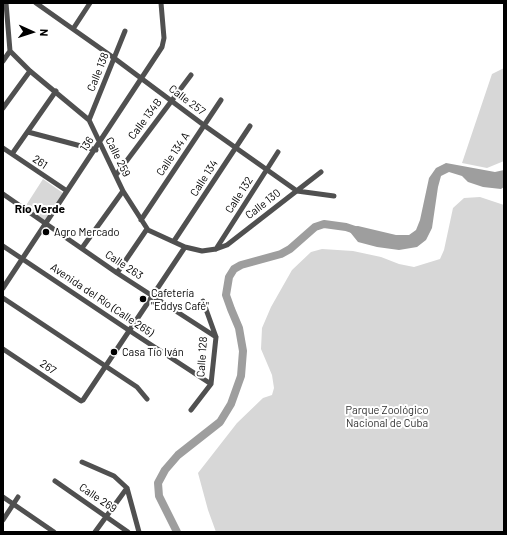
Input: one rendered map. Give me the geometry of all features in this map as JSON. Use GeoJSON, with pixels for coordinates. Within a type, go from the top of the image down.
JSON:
{"type":"FeatureCollection","features":[{"type":"Feature","properties":{"kind":"street"},"geometry":{"type":"LineString","coordinates":[[3,61],[10,51],[6,3]]}},
{"type":"Feature","properties":{"kind":"street","name":"Calle 257"},"geometry":{"type":"LineString","coordinates":[[36,3],[142,78],[204,126],[297,191],[334,196]]}},
{"type":"Feature","properties":{"kind":"street"},"geometry":{"type":"LineString","coordinates":[[73,28],[90,3]]}},
{"type":"Feature","properties":{"kind":"street","name":"136"},"geometry":{"type":"LineString","coordinates":[[3,288],[162,47],[164,38],[161,3]]}},
{"type":"Feature","properties":{"kind":"street","name":"Calle 138"},"geometry":{"type":"LineString","coordinates":[[89,120],[125,31]]}},
{"type":"Feature","properties":{"kind":"street","name":"Calle 259"},"geometry":{"type":"LineString","coordinates":[[10,51],[30,71],[56,91],[89,120],[123,191],[147,229]]}},
{"type":"Feature","properties":{"kind":"street"},"geometry":{"type":"LineString","coordinates":[[3,108],[30,71]]}},
{"type":"Feature","properties":{"kind":"street","name":"Calle 134B"},"geometry":{"type":"LineString","coordinates":[[116,175],[191,75]]}},
{"type":"Feature","properties":{"kind":"street"},"geometry":{"type":"LineString","coordinates":[[12,154],[56,91]]}},
{"type":"Feature","properties":{"kind":"street","name":"Calle 134 A"},"geometry":{"type":"LineString","coordinates":[[141,220],[221,100]]}},
{"type":"Feature","properties":{"kind":"street","name":"Calle 134"},"geometry":{"type":"LineString","coordinates":[[174,242],[250,126]]}},
{"type":"Feature","properties":{"kind":"street"},"geometry":{"type":"LineString","coordinates":[[28,132],[95,150],[103,149]]}},
{"type":"Feature","properties":{"kind":"street","name":"261"},"geometry":{"type":"LineString","coordinates":[[3,148],[67,191]]}},
{"type":"Feature","properties":{"kind":"street","name":"Calle 132"},"geometry":{"type":"LineString","coordinates":[[216,249],[278,152]]}},
{"type":"Feature","properties":{"kind":"street","name":"Calle 130"},"geometry":{"type":"LineString","coordinates":[[216,249],[227,245],[321,172]]}},
{"type":"Feature","properties":{"kind":"street"},"geometry":{"type":"LineString","coordinates":[[82,248],[123,191]]}},
{"type":"Feature","properties":{"kind":"street","name":"Calle 263"},"geometry":{"type":"LineString","coordinates":[[3,194],[117,273],[216,337]]}},
{"type":"Feature","properties":{"kind":"street"},"geometry":{"type":"LineString","coordinates":[[117,273],[147,229],[185,247],[202,251],[216,249]]}},
{"type":"Feature","properties":{"kind":"street","name":"Avenida del Río (Calle 265)"},"geometry":{"type":"LineString","coordinates":[[3,246],[210,384]]}},
{"type":"Feature","properties":{"kind":"street"},"geometry":{"type":"LineString","coordinates":[[106,367],[185,247]]}},
{"type":"Feature","properties":{"kind":"street"},"geometry":{"type":"LineString","coordinates":[[3,298],[137,387],[147,399]]}},
{"type":"Feature","properties":{"kind":"street","name":"Calle 128"},"geometry":{"type":"LineString","coordinates":[[191,410],[210,384],[216,337],[203,301]]}},
{"type":"Feature","properties":{"kind":"street","name":"267"},"geometry":{"type":"LineString","coordinates":[[3,349],[82,401],[106,367]]}},
{"type":"Feature","properties":{"kind":"street"},"geometry":{"type":"LineString","coordinates":[[82,462],[114,476],[127,488],[139,532]]}},
{"type":"Feature","properties":{"kind":"street","name":"Calle 269"},"geometry":{"type":"LineString","coordinates":[[55,481],[128,532]]}},
{"type":"Feature","properties":{"kind":"street"},"geometry":{"type":"LineString","coordinates":[[95,532],[127,488]]}},
{"type":"Feature","properties":{"kind":"street"},"geometry":{"type":"LineString","coordinates":[[3,520],[18,497]]}},
{"type":"Feature","properties":{"kind":"street"},"geometry":{"type":"LineString","coordinates":[[3,498],[54,532]]}},
{"type":"Feature","properties":{"kind":"green space"},"geometry":{"type":"Polygon","coordinates":[[[504,68],[504,161],[487,168],[462,163],[492,74],[504,68]]]}},
{"type":"Feature","properties":{"kind":"green space"},"geometry":{"type":"Polygon","coordinates":[[[43,179],[63,193],[45,220],[25,207],[43,179]]]}},
{"type":"Feature","properties":{"kind":"green space","name":"Parque Zoológico Nacional de Cuba"},"geometry":{"type":"Polygon","coordinates":[[[480,197],[504,205],[504,532],[216,532],[208,510],[198,473],[237,423],[263,398],[272,395],[274,388],[272,375],[261,349],[262,328],[271,307],[292,270],[311,252],[322,249],[353,251],[381,257],[399,264],[414,267],[440,259],[444,250],[453,208],[464,198],[480,197]]]}},
{"type":"Feature","properties":{"kind":"shaded area"},"geometry":{"type":"Polygon","coordinates":[[[446,163],[495,172],[504,170],[504,187],[501,189],[483,187],[468,182],[462,176],[449,172],[441,176],[432,228],[426,240],[417,247],[399,250],[377,247],[358,242],[346,227],[358,226],[396,235],[409,235],[416,230],[420,220],[429,178],[436,168],[446,163]]]}},
{"type":"Feature","properties":{"kind":"waterway"},"geometry":{"type":"LineString","coordinates":[[177,532],[159,496],[158,483],[165,470],[178,455],[220,422],[231,404],[241,376],[243,351],[239,328],[226,295],[229,277],[234,269],[241,265],[281,254],[290,249],[315,227],[324,224],[346,227],[355,230]]}},
{"type":"Feature","properties":{"kind":"place","name":"Agro Mercado"},"geometry":{"type":"Point","coordinates":[46,232]}},
{"type":"Feature","properties":{"kind":"place","name":"Cafetería \"Eddys Café\""},"geometry":{"type":"Point","coordinates":[143,299]}},
{"type":"Feature","properties":{"kind":"place","name":"Casa Tío Iván"},"geometry":{"type":"Point","coordinates":[114,352]}},
{"type":"Feature","properties":{"kind":"district","name":"Río Verde"},"geometry":{"type":"Point","coordinates":[40,209]}}]}
